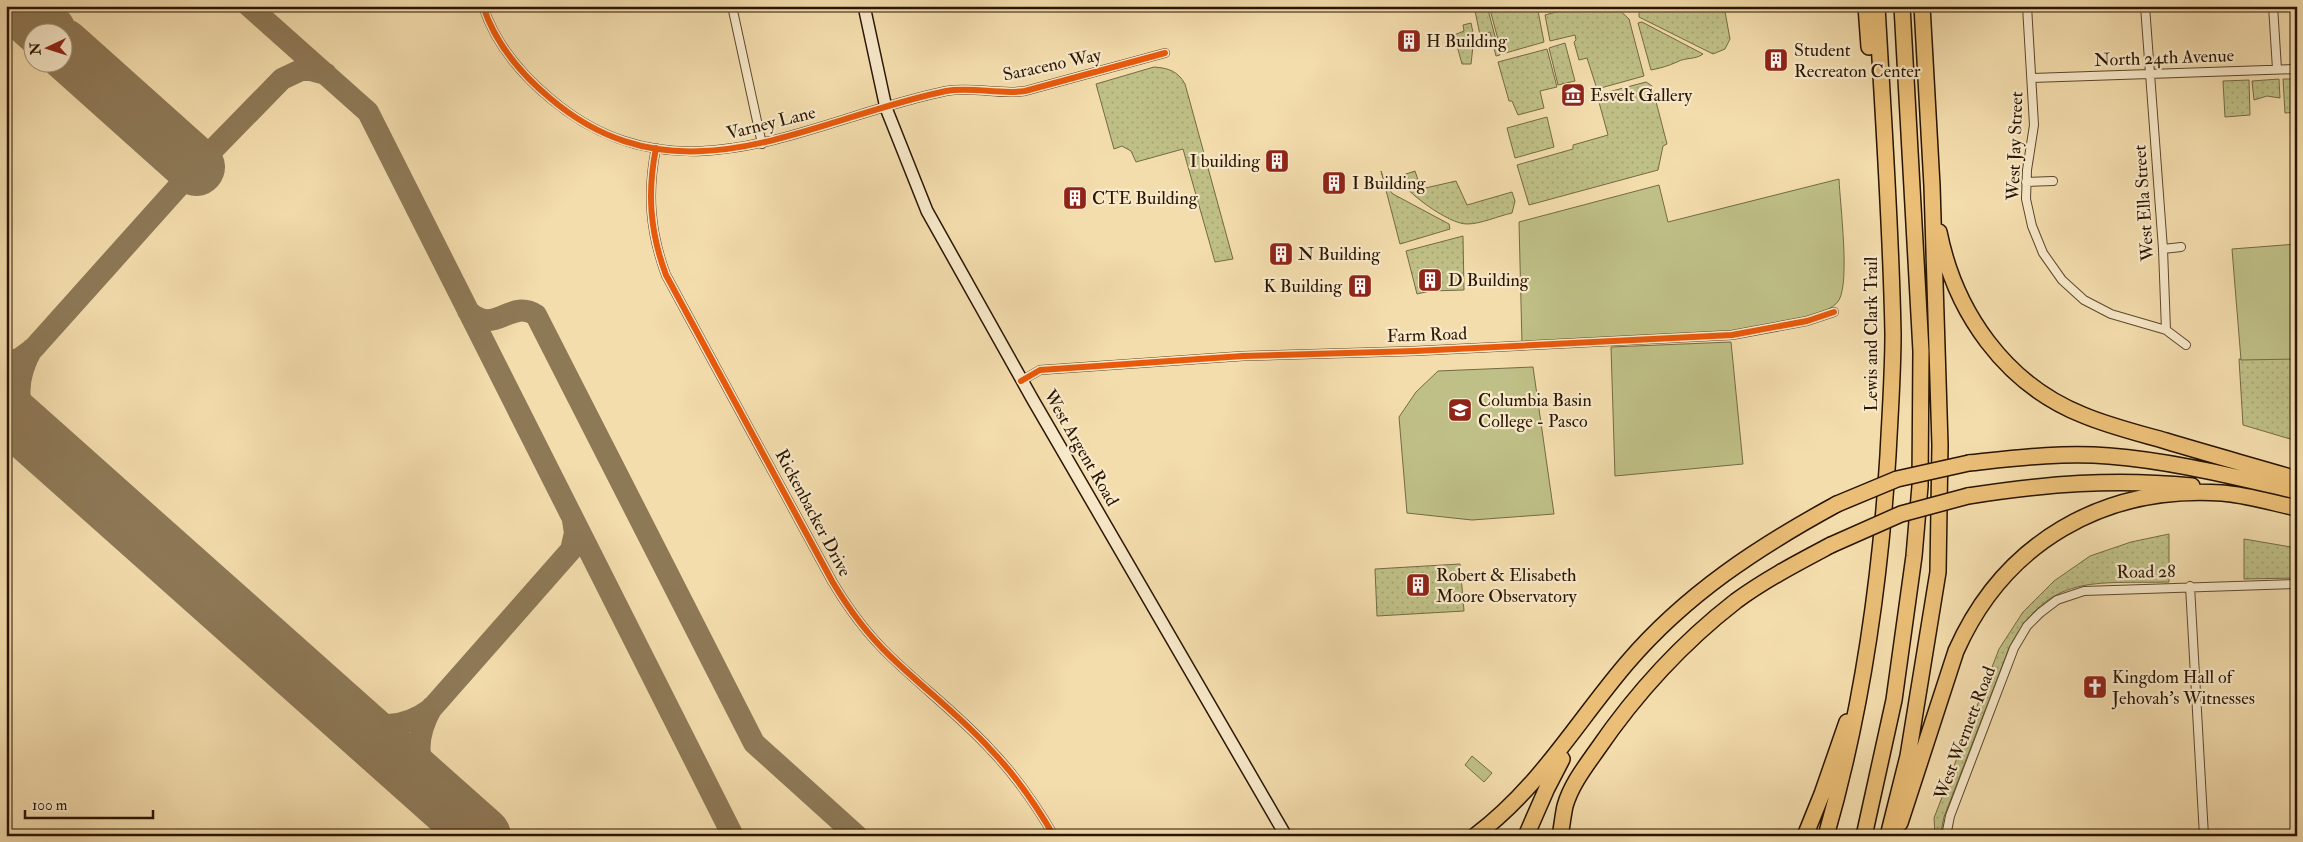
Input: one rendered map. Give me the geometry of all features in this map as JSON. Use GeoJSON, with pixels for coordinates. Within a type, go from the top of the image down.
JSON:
{"type":"FeatureCollection","features":[{"type":"Feature","properties":{"kind":"highway"},"geometry":{"type":"LineString","coordinates":[[1866,6],[1883,236],[1890,248]]}},
{"type":"Feature","properties":{"kind":"highway","name":"Lewis and Clark Trail"},"geometry":{"type":"LineString","coordinates":[[1867,661],[1880,566],[1886,494],[1893,336],[1877,6]]}},
{"type":"Feature","properties":{"kind":"highway"},"geometry":{"type":"LineString","coordinates":[[1864,836],[1894,700],[1914,556],[1920,486],[1921,351],[1902,6]]}},
{"type":"Feature","properties":{"kind":"highway"},"geometry":{"type":"LineString","coordinates":[[1888,836],[1908,756],[1938,572],[1940,445],[1932,186],[1922,6]]}},
{"type":"Feature","properties":{"kind":"highway"},"geometry":{"type":"LineString","coordinates":[[1932,186],[1940,235],[1953,280],[1966,309],[1991,348],[2032,387],[2065,407],[2104,423],[2297,479]]}},
{"type":"Feature","properties":{"kind":"highway"},"geometry":{"type":"LineString","coordinates":[[1475,836],[1503,815],[1544,771],[1592,708],[1648,640],[1692,597],[1766,544],[1837,504],[1897,479],[1969,463],[2048,455],[2115,457],[2167,463],[2297,491]]}},
{"type":"Feature","properties":{"kind":"highway"},"geometry":{"type":"LineString","coordinates":[[1560,836],[1566,805],[1580,774],[1617,720],[1655,675],[1698,633],[1738,600],[1785,569],[1831,545],[1900,514],[1968,496],[2041,484],[2113,480],[2213,488],[2222,493]]}},
{"type":"Feature","properties":{"kind":"highway"},"geometry":{"type":"LineString","coordinates":[[1896,836],[1956,651],[1981,604],[2010,568],[2058,530],[2102,509],[2134,501],[2171,494],[2222,493],[2297,508]]}},
{"type":"Feature","properties":{"kind":"highway"},"geometry":{"type":"LineString","coordinates":[[1805,836],[1822,794],[1867,661]]}},
{"type":"Feature","properties":{"kind":"highway"},"geometry":{"type":"LineString","coordinates":[[1826,836],[1848,756],[1867,661]]}},
{"type":"Feature","properties":{"kind":"highway"},"geometry":{"type":"LineString","coordinates":[[1526,836],[1547,788],[1592,708]]}},
{"type":"Feature","properties":{"kind":"main road","name":"West Argent Road"},"geometry":{"type":"LineString","coordinates":[[864,6],[886,108],[927,211],[1022,380],[1286,836]]}},
{"type":"Feature","properties":{"kind":"street","name":"Varney Lane"},"geometry":{"type":"LineString","coordinates":[[483,6],[487,19],[522,72],[558,105],[579,120],[624,140],[656,148],[697,153],[725,151],[762,144],[886,108]]}},
{"type":"Feature","properties":{"kind":"street"},"geometry":{"type":"LineString","coordinates":[[732,6],[762,144]]}},
{"type":"Feature","properties":{"kind":"street","name":"West Jay Street"},"geometry":{"type":"LineString","coordinates":[[2027,6],[2034,125],[2026,182],[2028,211],[2036,239],[2043,253],[2062,280],[2084,300],[2126,319],[2166,330]]}},
{"type":"Feature","properties":{"kind":"street","name":"West Ella Street"},"geometry":{"type":"LineString","coordinates":[[2145,6],[2163,249],[2166,330]]}},
{"type":"Feature","properties":{"kind":"street"},"geometry":{"type":"LineString","coordinates":[[2273,6],[2277,69]]}},
{"type":"Feature","properties":{"kind":"street","name":"Saraceno Way"},"geometry":{"type":"LineString","coordinates":[[886,108],[948,91],[1004,93],[1025,91],[1165,53]]}},
{"type":"Feature","properties":{"kind":"street","name":"North 24th Avenue"},"geometry":{"type":"LineString","coordinates":[[2032,78],[2297,69]]}},
{"type":"Feature","properties":{"kind":"street","name":"Rickenbacker Drive"},"geometry":{"type":"LineString","coordinates":[[656,148],[651,172],[650,202],[654,236],[666,274],[832,581],[855,616],[889,655],[969,728],[1010,770],[1035,803],[1054,836]]}},
{"type":"Feature","properties":{"kind":"street"},"geometry":{"type":"LineString","coordinates":[[2026,182],[2052,181]]}},
{"type":"Feature","properties":{"kind":"street"},"geometry":{"type":"LineString","coordinates":[[2163,249],[2181,247]]}},
{"type":"Feature","properties":{"kind":"street","name":"Farm Road"},"geometry":{"type":"LineString","coordinates":[[1022,380],[1040,370],[1243,356],[1416,351],[1732,335],[1807,321],[1834,312]]}},
{"type":"Feature","properties":{"kind":"street"},"geometry":{"type":"LineString","coordinates":[[2166,330],[2186,345]]}},
{"type":"Feature","properties":{"kind":"street","name":"Road 28"},"geometry":{"type":"LineString","coordinates":[[2017,643],[2027,626],[2057,600],[2093,589],[2297,584]]}},
{"type":"Feature","properties":{"kind":"street"},"geometry":{"type":"LineString","coordinates":[[2190,586],[2204,836]]}},
{"type":"Feature","properties":{"kind":"street","name":"West Wernett Road"},"geometry":{"type":"LineString","coordinates":[[1946,836],[1950,816],[2017,643]]}},
{"type":"Feature","properties":{"kind":"green space"},"geometry":{"type":"Polygon","coordinates":[[[1474,6],[1487,6],[1500,55],[1496,56],[1490,32],[1480,35],[1474,6]]]}},
{"type":"Feature","properties":{"kind":"green space"},"geometry":{"type":"Polygon","coordinates":[[[1489,6],[1537,6],[1544,42],[1502,54],[1489,6]]]}},
{"type":"Feature","properties":{"kind":"green space"},"geometry":{"type":"Polygon","coordinates":[[[1578,6],[1615,6],[1629,19],[1644,76],[1597,89],[1587,58],[1579,60],[1574,42],[1576,40],[1575,35],[1550,41],[1545,15],[1578,6]]]}},
{"type":"Feature","properties":{"kind":"green space"},"geometry":{"type":"Polygon","coordinates":[[[1650,6],[1724,6],[1730,39],[1725,49],[1713,54],[1639,17],[1639,13],[1650,6]]]}},
{"type":"Feature","properties":{"kind":"green space"},"geometry":{"type":"Polygon","coordinates":[[[1642,22],[1703,54],[1651,70],[1638,23],[1642,22]]]}},
{"type":"Feature","properties":{"kind":"green space"},"geometry":{"type":"Polygon","coordinates":[[[1471,23],[1474,37],[1471,64],[1462,64],[1454,35],[1464,31],[1463,25],[1471,23]]]}},
{"type":"Feature","properties":{"kind":"green space"},"geometry":{"type":"Polygon","coordinates":[[[1565,43],[1575,81],[1558,85],[1549,48],[1565,43]]]}},
{"type":"Feature","properties":{"kind":"green space"},"geometry":{"type":"Polygon","coordinates":[[[1547,49],[1557,87],[1540,91],[1544,108],[1518,115],[1512,101],[1509,101],[1498,62],[1547,49]]]}},
{"type":"Feature","properties":{"kind":"green space"},"geometry":{"type":"Polygon","coordinates":[[[1154,67],[1172,71],[1185,84],[1233,259],[1215,262],[1183,149],[1136,162],[1131,151],[1122,146],[1114,149],[1096,84],[1154,67]]]}},
{"type":"Feature","properties":{"kind":"green space"},"geometry":{"type":"Polygon","coordinates":[[[2279,79],[2280,98],[2267,96],[2254,100],[2252,81],[2279,79]]]}},
{"type":"Feature","properties":{"kind":"green space"},"geometry":{"type":"Polygon","coordinates":[[[2283,79],[2297,79],[2297,112],[2285,113],[2283,79]]]}},
{"type":"Feature","properties":{"kind":"green space"},"geometry":{"type":"Polygon","coordinates":[[[2249,80],[2250,115],[2225,117],[2223,81],[2249,80]]]}},
{"type":"Feature","properties":{"kind":"green space"},"geometry":{"type":"Polygon","coordinates":[[[1646,82],[1652,86],[1667,144],[1663,146],[1658,170],[1529,205],[1517,165],[1573,149],[1573,145],[1608,135],[1597,95],[1646,82]]]}},
{"type":"Feature","properties":{"kind":"green space"},"geometry":{"type":"Polygon","coordinates":[[[1547,117],[1554,147],[1515,158],[1507,128],[1547,117]]]}},
{"type":"Feature","properties":{"kind":"green space"},"geometry":{"type":"Polygon","coordinates":[[[1381,171],[1386,186],[1393,194],[1449,224],[1450,229],[1400,244],[1381,171]]]}},
{"type":"Feature","properties":{"kind":"green space"},"geometry":{"type":"Polygon","coordinates":[[[1415,171],[1421,189],[1456,181],[1467,205],[1512,192],[1515,201],[1512,213],[1472,224],[1459,223],[1449,219],[1409,191],[1397,177],[1415,171]]]}},
{"type":"Feature","properties":{"kind":"green space"},"geometry":{"type":"Polygon","coordinates":[[[1839,179],[1844,277],[1839,300],[1821,313],[1787,322],[1742,330],[1638,339],[1522,344],[1519,222],[1659,185],[1668,222],[1839,179]]]}},
{"type":"Feature","properties":{"kind":"green space"},"geometry":{"type":"Polygon","coordinates":[[[1463,236],[1464,290],[1430,291],[1417,294],[1406,251],[1463,236]]]}},
{"type":"Feature","properties":{"kind":"green space"},"geometry":{"type":"Polygon","coordinates":[[[2297,244],[2297,359],[2241,360],[2232,249],[2297,244]]]}},
{"type":"Feature","properties":{"kind":"green space"},"geometry":{"type":"Polygon","coordinates":[[[1731,342],[1743,464],[1615,476],[1611,347],[1731,342]]]}},
{"type":"Feature","properties":{"kind":"green space"},"geometry":{"type":"Polygon","coordinates":[[[2297,358],[2297,441],[2243,425],[2239,359],[2297,358]]]}},
{"type":"Feature","properties":{"kind":"green space"},"geometry":{"type":"Polygon","coordinates":[[[1533,367],[1554,514],[1472,520],[1407,513],[1399,417],[1416,392],[1438,371],[1533,367]]]}},
{"type":"Feature","properties":{"kind":"green space"},"geometry":{"type":"Polygon","coordinates":[[[2169,534],[2169,582],[2118,582],[2076,587],[2058,594],[2040,606],[2024,623],[2009,648],[1944,817],[1940,836],[1935,836],[1934,818],[1999,649],[2023,612],[2054,581],[2090,556],[2131,542],[2169,534]]]}},
{"type":"Feature","properties":{"kind":"green space"},"geometry":{"type":"Polygon","coordinates":[[[2244,539],[2297,548],[2297,578],[2244,579],[2244,539]]]}},
{"type":"Feature","properties":{"kind":"green space"},"geometry":{"type":"Polygon","coordinates":[[[1460,564],[1464,611],[1377,616],[1375,569],[1460,564]]]}},
{"type":"Feature","properties":{"kind":"green space"},"geometry":{"type":"Polygon","coordinates":[[[1472,756],[1492,773],[1484,782],[1465,765],[1472,756]]]}},
{"type":"Feature","properties":{"kind":"taxiway"},"geometry":{"type":"LineString","coordinates":[[249,6],[368,112],[733,836]]}},
{"type":"Feature","properties":{"kind":"taxiway"},"geometry":{"type":"LineString","coordinates":[[6,365],[33,349],[196,167],[282,79],[301,70],[311,70],[326,74]]}},
{"type":"Feature","properties":{"kind":"taxiway"},"geometry":{"type":"LineString","coordinates":[[468,311],[478,318],[486,320],[518,311],[527,311],[536,315],[754,743],[857,836]]}},
{"type":"Feature","properties":{"kind":"taxiway"},"geometry":{"type":"LineString","coordinates":[[32,349],[22,373],[20,396],[21,407],[25,417],[38,440]]}},
{"type":"Feature","properties":{"kind":"taxiway"},"geometry":{"type":"LineString","coordinates":[[339,708],[362,720],[385,725],[407,722],[431,709],[571,550],[575,533],[573,520]]}},
{"type":"Feature","properties":{"kind":"taxiway"},"geometry":{"type":"LineString","coordinates":[[432,707],[422,732],[420,754],[426,776],[440,798]]}},
{"type":"Feature","properties":{"kind":"runway"},"geometry":{"type":"LineString","coordinates":[[18,6],[36,22]]}},
{"type":"Feature","properties":{"kind":"runway"},"geometry":{"type":"LineString","coordinates":[[72,56],[196,167]]}},
{"type":"Feature","properties":{"kind":"runway"},"geometry":{"type":"LineString","coordinates":[[6,412],[482,836]]}},
{"type":"Feature","properties":{"kind":"cycle path"},"geometry":{"type":"LineString","coordinates":[[483,6],[488,20],[502,45],[520,69],[551,99],[599,131],[648,147],[696,151],[746,146],[946,91],[966,89],[1005,92],[1025,91],[1165,53]]}},
{"type":"Feature","properties":{"kind":"cycle path"},"geometry":{"type":"LineString","coordinates":[[656,148],[651,197],[653,228],[666,275],[832,581],[873,639],[967,725],[1009,770],[1054,836]]}},
{"type":"Feature","properties":{"kind":"cycle path"},"geometry":{"type":"LineString","coordinates":[[1021,381],[1040,370],[1243,356],[1415,351],[1732,335],[1807,321],[1834,312]]}},
{"type":"Feature","properties":{"kind":"place","name":"H Building"},"geometry":{"type":"Point","coordinates":[1409,41]}},
{"type":"Feature","properties":{"kind":"place","name":"Student Recreaton Center"},"geometry":{"type":"Point","coordinates":[1776,60]}},
{"type":"Feature","properties":{"kind":"place","name":"Esvelt Gallery"},"geometry":{"type":"Point","coordinates":[1573,95]}},
{"type":"Feature","properties":{"kind":"place","name":"I building"},"geometry":{"type":"Point","coordinates":[1277,161]}},
{"type":"Feature","properties":{"kind":"place","name":"I Building"},"geometry":{"type":"Point","coordinates":[1334,183]}},
{"type":"Feature","properties":{"kind":"place","name":"CTE Building"},"geometry":{"type":"Point","coordinates":[1075,198]}},
{"type":"Feature","properties":{"kind":"place","name":"N Building"},"geometry":{"type":"Point","coordinates":[1281,254]}},
{"type":"Feature","properties":{"kind":"place","name":"D Building"},"geometry":{"type":"Point","coordinates":[1430,280]}},
{"type":"Feature","properties":{"kind":"place","name":"K Building"},"geometry":{"type":"Point","coordinates":[1360,286]}},
{"type":"Feature","properties":{"kind":"place","name":"Columbia Basin College - Pasco"},"geometry":{"type":"Point","coordinates":[1460,410]}},
{"type":"Feature","properties":{"kind":"place","name":"Robert & Elisabeth Moore Observatory"},"geometry":{"type":"Point","coordinates":[1418,585]}},
{"type":"Feature","properties":{"kind":"place","name":"Kingdom Hall of Jehovah's Witnesses"},"geometry":{"type":"Point","coordinates":[2095,687]}}]}
